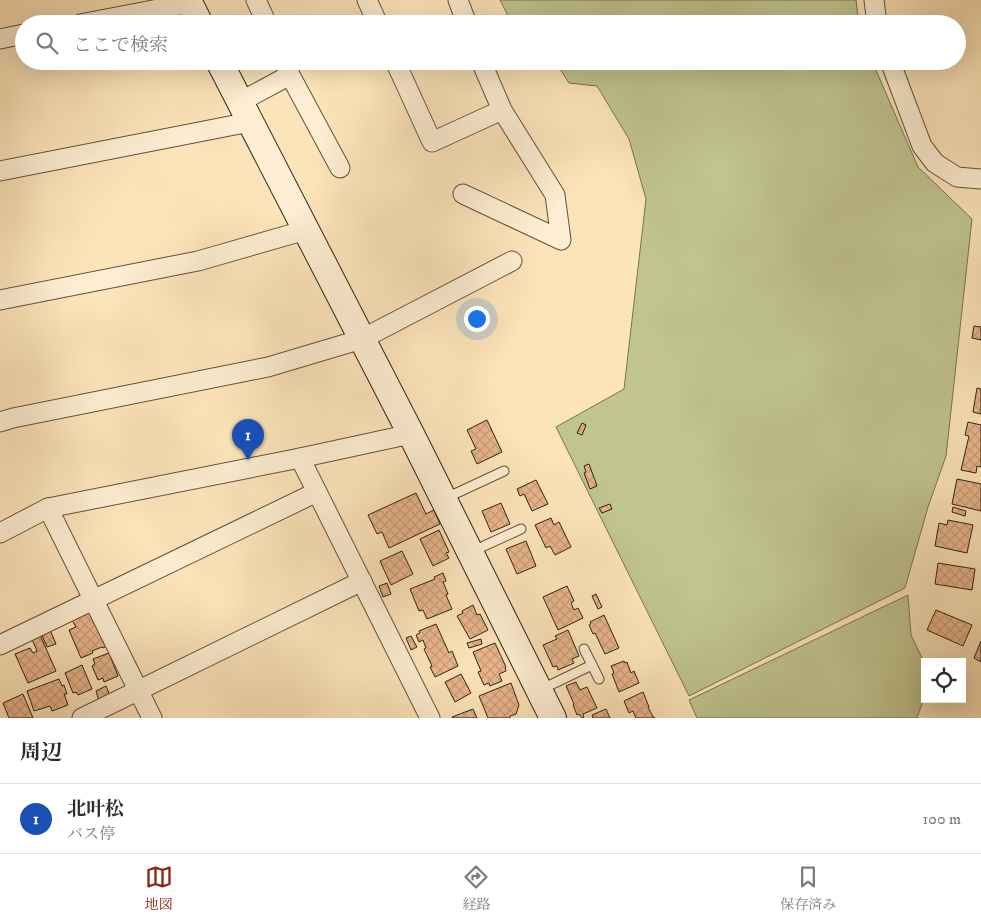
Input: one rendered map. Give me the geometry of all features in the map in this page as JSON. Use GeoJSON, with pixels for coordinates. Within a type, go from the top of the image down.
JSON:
{"type":"FeatureCollection","features":[{"type":"Feature","properties":{"kind":"street"},"geometry":{"type":"LineString","coordinates":[[256,0],[262,15]]}},
{"type":"Feature","properties":{"kind":"street"},"geometry":{"type":"LineString","coordinates":[[367,0],[374,15]]}},
{"type":"Feature","properties":{"kind":"street"},"geometry":{"type":"LineString","coordinates":[[458,0],[464,15]]}},
{"type":"Feature","properties":{"kind":"street"},"geometry":{"type":"LineString","coordinates":[[874,0],[876,15]]}},
{"type":"Feature","properties":{"kind":"street"},"geometry":{"type":"LineString","coordinates":[[148,15],[193,9]]}},
{"type":"Feature","properties":{"kind":"street"},"geometry":{"type":"LineString","coordinates":[[0,39],[15,36]]}},
{"type":"Feature","properties":{"kind":"street"},"geometry":{"type":"LineString","coordinates":[[224,70],[411,434],[551,717]]}},
{"type":"Feature","properties":{"kind":"street"},"geometry":{"type":"LineString","coordinates":[[0,171],[245,112],[285,70]]}},
{"type":"Feature","properties":{"kind":"street"},"geometry":{"type":"LineString","coordinates":[[288,70],[340,168]]}},
{"type":"Feature","properties":{"kind":"street"},"geometry":{"type":"LineString","coordinates":[[399,70],[432,142],[502,110]]}},
{"type":"Feature","properties":{"kind":"street"},"geometry":{"type":"LineString","coordinates":[[463,194],[561,240],[555,195],[502,110],[485,70]]}},
{"type":"Feature","properties":{"kind":"street"},"geometry":{"type":"LineString","coordinates":[[893,70],[922,146],[935,163],[956,177],[981,180]]}},
{"type":"Feature","properties":{"kind":"street"},"geometry":{"type":"LineString","coordinates":[[0,300],[198,261],[306,230]]}},
{"type":"Feature","properties":{"kind":"street"},"geometry":{"type":"LineString","coordinates":[[0,422],[268,367],[362,339],[512,261]]}},
{"type":"Feature","properties":{"kind":"street"},"geometry":{"type":"LineString","coordinates":[[0,532],[48,508],[411,434]]}},
{"type":"Feature","properties":{"kind":"street"},"geometry":{"type":"LineString","coordinates":[[300,458],[430,718]]}},
{"type":"Feature","properties":{"kind":"street"},"geometry":{"type":"LineString","coordinates":[[0,645],[317,492]]}},
{"type":"Feature","properties":{"kind":"street"},"geometry":{"type":"LineString","coordinates":[[48,508],[152,718]]}},
{"type":"Feature","properties":{"kind":"street"},"geometry":{"type":"LineString","coordinates":[[82,718],[362,581]]}},
{"type":"Feature","properties":{"kind":"lane"},"geometry":{"type":"LineString","coordinates":[[444,500],[504,471]]}},
{"type":"Feature","properties":{"kind":"lane"},"geometry":{"type":"LineString","coordinates":[[470,552],[520,529]]}},
{"type":"Feature","properties":{"kind":"lane"},"geometry":{"type":"LineString","coordinates":[[584,649],[599,679]]}},
{"type":"Feature","properties":{"kind":"lane"},"geometry":{"type":"LineString","coordinates":[[539,690],[592,665]]}},
{"type":"Feature","properties":{"kind":"green space"},"geometry":{"type":"Polygon","coordinates":[[[500,0],[856,0],[858,15],[508,15],[500,0]]]}},
{"type":"Feature","properties":{"kind":"green space"},"geometry":{"type":"Polygon","coordinates":[[[561,70],[876,70],[918,167],[972,219],[946,456],[928,507],[905,588],[689,696],[556,427],[624,389],[646,199],[629,139],[597,86],[569,83],[561,70]]]}},
{"type":"Feature","properties":{"kind":"green space"},"geometry":{"type":"Polygon","coordinates":[[[908,595],[911,635],[922,658],[922,703],[917,718],[697,718],[689,700],[908,595]]]}},
{"type":"Feature","properties":{"kind":"building"},"geometry":{"type":"Polygon","coordinates":[[[974,326],[981,327],[981,340],[972,338],[974,326]]]}},
{"type":"Feature","properties":{"kind":"building"},"geometry":{"type":"Polygon","coordinates":[[[977,388],[981,389],[981,414],[973,412],[977,388]]]}},
{"type":"Feature","properties":{"kind":"building"},"geometry":{"type":"Polygon","coordinates":[[[487,420],[502,452],[477,464],[471,451],[476,449],[467,430],[487,420]]]}},
{"type":"Feature","properties":{"kind":"building"},"geometry":{"type":"Polygon","coordinates":[[[968,422],[981,425],[981,467],[977,466],[976,473],[961,470],[969,436],[965,435],[968,422]]]}},
{"type":"Feature","properties":{"kind":"building"},"geometry":{"type":"Polygon","coordinates":[[[582,423],[586,425],[582,435],[577,433],[582,423]]]}},
{"type":"Feature","properties":{"kind":"building"},"geometry":{"type":"Polygon","coordinates":[[[589,464],[597,486],[590,489],[584,473],[586,472],[584,466],[589,464]]]}},
{"type":"Feature","properties":{"kind":"building"},"geometry":{"type":"Polygon","coordinates":[[[957,479],[981,484],[981,511],[952,504],[957,479]]]}},
{"type":"Feature","properties":{"kind":"building"},"geometry":{"type":"Polygon","coordinates":[[[536,480],[548,504],[532,511],[524,494],[520,496],[517,489],[536,480]]]}},
{"type":"Feature","properties":{"kind":"building"},"geometry":{"type":"Polygon","coordinates":[[[416,493],[426,514],[434,510],[440,524],[389,548],[382,532],[377,534],[368,515],[416,493]]]}},
{"type":"Feature","properties":{"kind":"building"},"geometry":{"type":"Polygon","coordinates":[[[501,503],[510,524],[491,532],[482,511],[501,503]]]}},
{"type":"Feature","properties":{"kind":"building"},"geometry":{"type":"Polygon","coordinates":[[[610,504],[612,509],[602,513],[599,508],[610,504]]]}},
{"type":"Feature","properties":{"kind":"building"},"geometry":{"type":"Polygon","coordinates":[[[953,507],[966,511],[965,516],[952,512],[953,507]]]}},
{"type":"Feature","properties":{"kind":"building"},"geometry":{"type":"Polygon","coordinates":[[[551,518],[554,525],[559,522],[571,547],[555,555],[550,546],[546,548],[535,525],[551,518]]]}},
{"type":"Feature","properties":{"kind":"building"},"geometry":{"type":"Polygon","coordinates":[[[948,520],[973,525],[967,553],[935,546],[939,523],[947,525],[948,520]]]}},
{"type":"Feature","properties":{"kind":"building"},"geometry":{"type":"Polygon","coordinates":[[[439,530],[449,552],[446,553],[449,558],[433,566],[420,539],[439,530]]]}},
{"type":"Feature","properties":{"kind":"building"},"geometry":{"type":"Polygon","coordinates":[[[526,541],[536,566],[517,574],[506,549],[526,541]]]}},
{"type":"Feature","properties":{"kind":"building"},"geometry":{"type":"Polygon","coordinates":[[[402,551],[413,574],[391,585],[380,561],[402,551]]]}},
{"type":"Feature","properties":{"kind":"building"},"geometry":{"type":"Polygon","coordinates":[[[938,563],[975,569],[972,590],[935,584],[938,563]]]}},
{"type":"Feature","properties":{"kind":"building"},"geometry":{"type":"Polygon","coordinates":[[[443,573],[446,581],[443,582],[448,594],[446,595],[452,609],[427,619],[423,610],[419,611],[410,589],[435,579],[434,577],[443,573]]]}},
{"type":"Feature","properties":{"kind":"building"},"geometry":{"type":"Polygon","coordinates":[[[387,583],[391,594],[383,597],[379,586],[387,583]]]}},
{"type":"Feature","properties":{"kind":"building"},"geometry":{"type":"Polygon","coordinates":[[[567,586],[574,601],[571,603],[574,610],[578,608],[583,618],[558,630],[543,597],[567,586]]]}},
{"type":"Feature","properties":{"kind":"building"},"geometry":{"type":"Polygon","coordinates":[[[596,594],[602,607],[598,609],[592,596],[596,594]]]}},
{"type":"Feature","properties":{"kind":"building"},"geometry":{"type":"Polygon","coordinates":[[[473,605],[477,615],[480,614],[488,630],[470,639],[457,616],[473,605]]]}},
{"type":"Feature","properties":{"kind":"building"},"geometry":{"type":"Polygon","coordinates":[[[936,610],[972,625],[963,646],[927,630],[936,610]]]}},
{"type":"Feature","properties":{"kind":"building"},"geometry":{"type":"Polygon","coordinates":[[[89,613],[91,616],[94,615],[107,646],[92,651],[93,653],[81,658],[69,630],[76,627],[72,620],[89,613]]]}},
{"type":"Feature","properties":{"kind":"building"},"geometry":{"type":"Polygon","coordinates":[[[604,615],[619,648],[605,654],[589,625],[591,624],[590,622],[604,615]]]}},
{"type":"Feature","properties":{"kind":"building"},"geometry":{"type":"Polygon","coordinates":[[[436,624],[449,653],[452,651],[458,666],[435,677],[424,649],[426,648],[423,640],[419,642],[416,635],[420,633],[419,631],[436,624]]]}},
{"type":"Feature","properties":{"kind":"building"},"geometry":{"type":"Polygon","coordinates":[[[50,630],[56,644],[47,647],[41,633],[50,630]]]}},
{"type":"Feature","properties":{"kind":"building"},"geometry":{"type":"Polygon","coordinates":[[[568,630],[579,656],[572,659],[574,663],[558,670],[557,666],[553,667],[543,645],[557,639],[555,636],[568,630]]]}},
{"type":"Feature","properties":{"kind":"building"},"geometry":{"type":"Polygon","coordinates":[[[40,635],[56,671],[28,683],[15,654],[30,648],[33,653],[37,651],[32,639],[40,635]]]}},
{"type":"Feature","properties":{"kind":"building"},"geometry":{"type":"Polygon","coordinates":[[[411,636],[417,647],[411,650],[406,638],[411,636]]]}},
{"type":"Feature","properties":{"kind":"building"},"geometry":{"type":"Polygon","coordinates":[[[481,639],[482,644],[469,648],[467,643],[481,639]]]}},
{"type":"Feature","properties":{"kind":"building"},"geometry":{"type":"Polygon","coordinates":[[[981,641],[981,662],[974,658],[981,641]]]}},
{"type":"Feature","properties":{"kind":"building"},"geometry":{"type":"Polygon","coordinates":[[[495,643],[506,671],[499,674],[502,681],[490,686],[489,683],[484,685],[478,672],[481,671],[473,652],[495,643]]]}},
{"type":"Feature","properties":{"kind":"building"},"geometry":{"type":"Polygon","coordinates":[[[109,653],[118,676],[104,682],[103,678],[98,680],[92,666],[95,664],[93,659],[109,653]]]}},
{"type":"Feature","properties":{"kind":"building"},"geometry":{"type":"Polygon","coordinates":[[[624,661],[625,663],[627,662],[631,673],[634,671],[639,683],[619,692],[611,666],[624,661]]]}},
{"type":"Feature","properties":{"kind":"building"},"geometry":{"type":"Polygon","coordinates":[[[82,665],[92,689],[78,695],[76,692],[73,693],[65,673],[82,665]]]}},
{"type":"Feature","properties":{"kind":"building"},"geometry":{"type":"Polygon","coordinates":[[[461,674],[471,693],[455,702],[445,682],[461,674]]]}},
{"type":"Feature","properties":{"kind":"building"},"geometry":{"type":"Polygon","coordinates":[[[59,679],[62,686],[64,685],[67,694],[64,694],[68,705],[52,711],[50,706],[34,711],[27,691],[59,679]]]}},
{"type":"Feature","properties":{"kind":"building"},"geometry":{"type":"Polygon","coordinates":[[[576,682],[580,690],[587,687],[597,708],[583,714],[584,717],[582,718],[579,714],[577,715],[566,686],[576,682]]]}},
{"type":"Feature","properties":{"kind":"building"},"geometry":{"type":"Polygon","coordinates":[[[511,683],[519,705],[516,714],[510,716],[510,718],[488,718],[479,696],[511,683]]]}},
{"type":"Feature","properties":{"kind":"building"},"geometry":{"type":"Polygon","coordinates":[[[106,686],[110,696],[99,701],[96,691],[106,686]]]}},
{"type":"Feature","properties":{"kind":"building"},"geometry":{"type":"Polygon","coordinates":[[[643,692],[648,707],[655,718],[636,718],[633,711],[629,713],[624,701],[643,692]]]}},
{"type":"Feature","properties":{"kind":"building"},"geometry":{"type":"Polygon","coordinates":[[[23,694],[33,718],[9,718],[3,703],[23,694]]]}},
{"type":"Feature","properties":{"kind":"building"},"geometry":{"type":"Polygon","coordinates":[[[473,709],[477,718],[452,717],[473,709]]]}},
{"type":"Feature","properties":{"kind":"building"},"geometry":{"type":"Polygon","coordinates":[[[606,709],[610,718],[593,718],[592,715],[606,709]]]}},
{"type":"Feature","properties":{"kind":"place","name":"北叶松"},"geometry":{"type":"Point","coordinates":[248,460]}}]}
